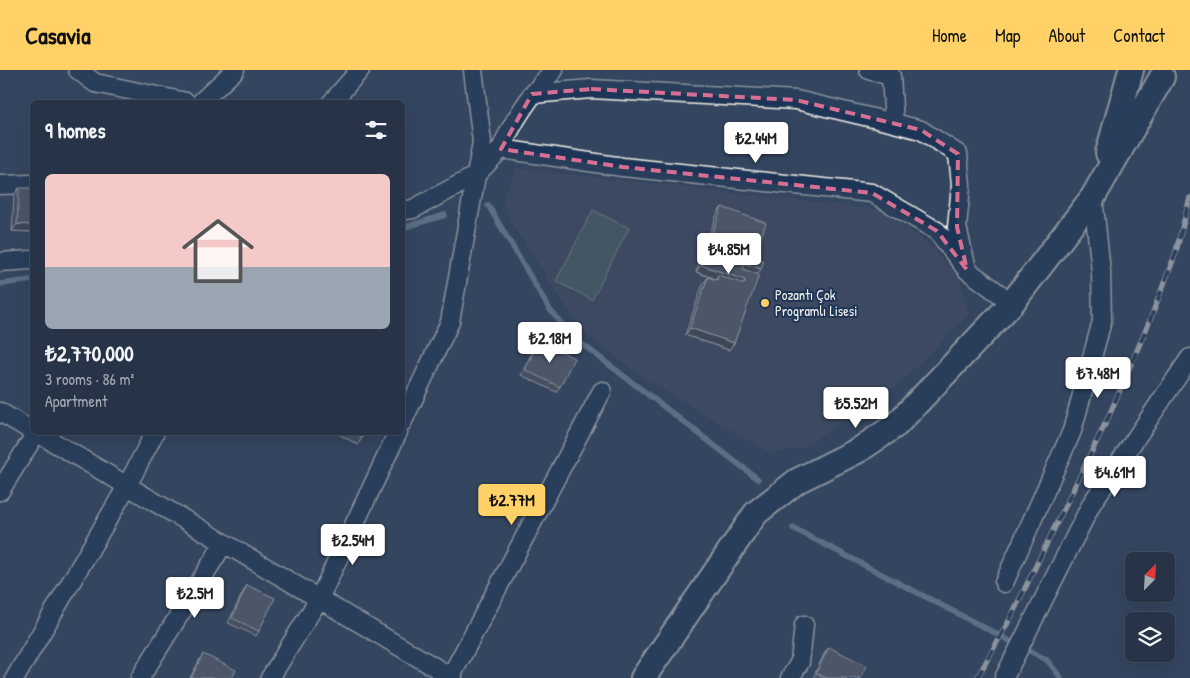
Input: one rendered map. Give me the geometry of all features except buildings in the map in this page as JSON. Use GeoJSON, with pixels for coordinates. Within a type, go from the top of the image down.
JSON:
{"type":"FeatureCollection","features":[{"type":"Feature","properties":{"kind":"main road"},"geometry":{"type":"LineString","coordinates":[[1093,197],[1110,147],[1131,70]]}},
{"type":"Feature","properties":{"kind":"main road"},"geometry":{"type":"LineString","coordinates":[[1135,70],[1149,78],[1169,73]]}},
{"type":"Feature","properties":{"kind":"main road"},"geometry":{"type":"LineString","coordinates":[[649,676],[756,513],[797,481],[859,450],[896,425],[1012,303],[1093,197],[1169,73]]}},
{"type":"Feature","properties":{"kind":"street"},"geometry":{"type":"LineString","coordinates":[[78,70],[95,83],[176,100]]}},
{"type":"Feature","properties":{"kind":"street"},"geometry":{"type":"LineString","coordinates":[[203,100],[235,70]]}},
{"type":"Feature","properties":{"kind":"street"},"geometry":{"type":"LineString","coordinates":[[334,100],[360,70]]}},
{"type":"Feature","properties":{"kind":"street"},"geometry":{"type":"LineString","coordinates":[[405,417],[450,322],[482,142],[474,70]]}},
{"type":"Feature","properties":{"kind":"street"},"geometry":{"type":"LineString","coordinates":[[532,94],[541,70]]}},
{"type":"Feature","properties":{"kind":"street"},"geometry":{"type":"LineString","coordinates":[[405,210],[413,209],[475,176],[501,149],[512,122],[532,94],[554,70]]}},
{"type":"Feature","properties":{"kind":"street"},"geometry":{"type":"LineString","coordinates":[[869,70],[891,76],[894,123]]}},
{"type":"Feature","properties":{"kind":"street"},"geometry":{"type":"LineString","coordinates":[[532,94],[591,89],[796,100],[921,130],[958,154],[961,185],[957,227],[967,270]]}},
{"type":"Feature","properties":{"kind":"street"},"geometry":{"type":"LineString","coordinates":[[501,149],[623,167],[872,193],[937,231],[967,270],[1012,303]]}},
{"type":"Feature","properties":{"kind":"street"},"geometry":{"type":"LineString","coordinates":[[0,185],[30,184]]}},
{"type":"Feature","properties":{"kind":"street"},"geometry":{"type":"LineString","coordinates":[[1004,583],[1072,431],[1102,321],[1101,271],[1093,197]]}},
{"type":"Feature","properties":{"kind":"street"},"geometry":{"type":"LineString","coordinates":[[0,262],[30,260]]}},
{"type":"Feature","properties":{"kind":"street"},"geometry":{"type":"LineString","coordinates":[[1009,670],[1092,503],[1190,358]]}},
{"type":"Feature","properties":{"kind":"street"},"geometry":{"type":"LineString","coordinates":[[40,435],[451,678],[602,391]]}},
{"type":"Feature","properties":{"kind":"street"},"geometry":{"type":"LineString","coordinates":[[0,412],[30,429]]}},
{"type":"Feature","properties":{"kind":"street"},"geometry":{"type":"LineString","coordinates":[[0,492],[33,435]]}},
{"type":"Feature","properties":{"kind":"street"},"geometry":{"type":"LineString","coordinates":[[15,678],[127,486],[154,435]]}},
{"type":"Feature","properties":{"kind":"street"},"geometry":{"type":"LineString","coordinates":[[270,678],[320,599],[397,435]]}},
{"type":"Feature","properties":{"kind":"street"},"geometry":{"type":"LineString","coordinates":[[140,678],[224,543]]}},
{"type":"Feature","properties":{"kind":"street"},"geometry":{"type":"LineString","coordinates":[[790,678],[800,662],[804,625]]}},
{"type":"Feature","properties":{"kind":"highlighted area"},"geometry":{"type":"Polygon","coordinates":[[[591,89],[796,100],[921,130],[958,154],[957,227],[967,270],[937,231],[872,193],[623,167],[501,149],[532,94],[591,89]]]}},
{"type":"Feature","properties":{"kind":"shaded area","name":"Pozantı Çok Programlı Lisesi"},"geometry":{"type":"Polygon","coordinates":[[[516,168],[881,210],[921,238],[959,277],[969,314],[898,385],[801,448],[770,453],[643,378],[583,332],[510,221],[502,199],[516,168]]]}},
{"type":"Feature","properties":{"kind":"green space"},"geometry":{"type":"Polygon","coordinates":[[[593,210],[629,228],[592,300],[556,281],[593,210]]]}},
{"type":"Feature","properties":{"kind":"waterway"},"geometry":{"type":"LineString","coordinates":[[488,205],[550,310],[573,337],[758,479]]}},
{"type":"Feature","properties":{"kind":"waterway"},"geometry":{"type":"LineString","coordinates":[[405,227],[445,215]]}},
{"type":"Feature","properties":{"kind":"waterway"},"geometry":{"type":"LineString","coordinates":[[0,284],[30,280]]}},
{"type":"Feature","properties":{"kind":"waterway"},"geometry":{"type":"LineString","coordinates":[[793,528],[1047,660],[1061,678]]}},
{"type":"Feature","properties":{"kind":"railway"},"geometry":{"type":"LineString","coordinates":[[977,678],[1010,619],[1108,418],[1150,320],[1175,255],[1190,198]]}},
{"type":"Feature","properties":{"kind":"place","name":"Pozantı Çok Programlı Lisesi"},"geometry":{"type":"Point","coordinates":[765,303]}}]}
